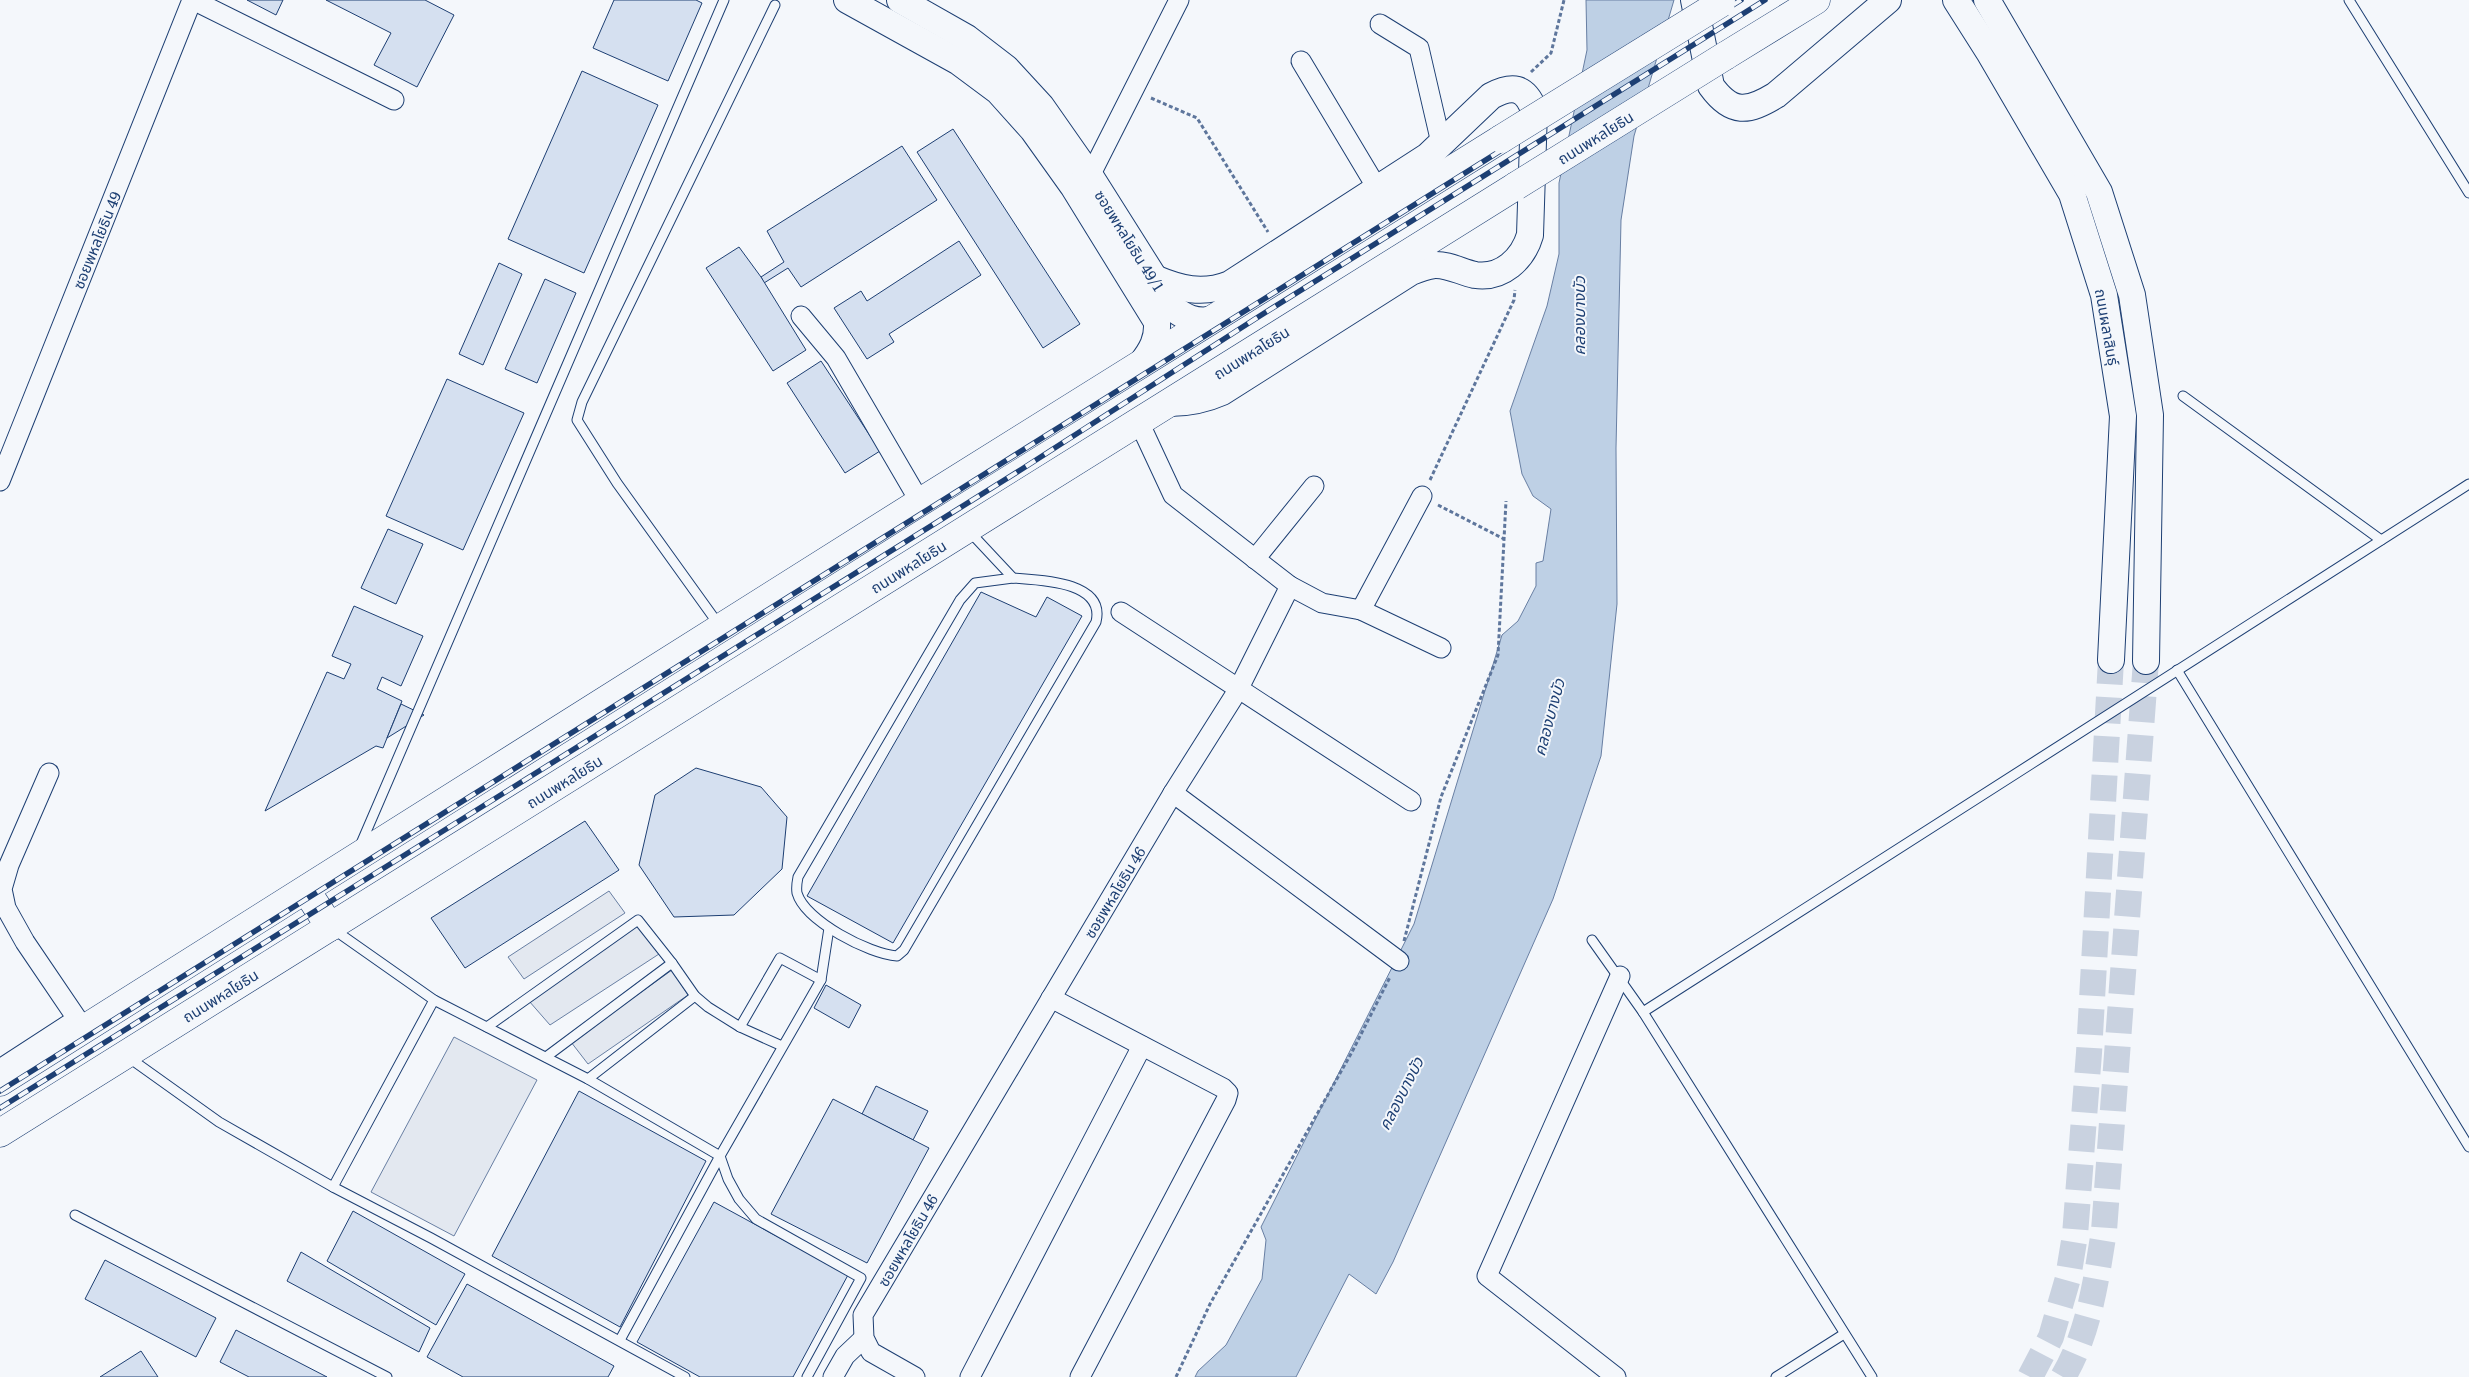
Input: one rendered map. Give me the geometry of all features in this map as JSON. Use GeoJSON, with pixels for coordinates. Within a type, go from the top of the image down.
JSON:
{"type":"FeatureCollection","features":[{"type":"Feature","properties":{"kind":"main road"},"geometry":{"type":"LineString","coordinates":[[847,0],[959,62],[998,91],[1032,130],[1062,153]]}},
{"type":"Feature","properties":{"kind":"main road"},"geometry":{"type":"LineString","coordinates":[[900,0],[967,38],[1006,68],[1041,106],[1062,153],[1082,181]]}},
{"type":"Feature","properties":{"kind":"main road"},"geometry":{"type":"LineString","coordinates":[[1694,0],[1711,86],[1719,97],[1733,106],[1747,109],[1760,105],[1776,95],[1888,0]]}},
{"type":"Feature","properties":{"kind":"main road","name":"ถนนพหลโยธิน"},"geometry":{"type":"LineString","coordinates":[[0,1133],[1816,0]]}},
{"type":"Feature","properties":{"kind":"main road","name":"ถนนผลาสินธุ์"},"geometry":{"type":"LineString","coordinates":[[1987,0],[2000,47],[2072,194],[2104,295],[2123,416],[2111,660]]}},
{"type":"Feature","properties":{"kind":"main road","name":"ถนนผลาสินธุ์"},"geometry":{"type":"LineString","coordinates":[[1955,1],[2000,47],[2099,192],[2132,295],[2150,415],[2146,661]]}},
{"type":"Feature","properties":{"kind":"main road"},"geometry":{"type":"LineString","coordinates":[[0,1082],[79,1022],[306,890],[1210,320],[1723,2]]}},
{"type":"Feature","properties":{"kind":"main road"},"geometry":{"type":"LineString","coordinates":[[1154,278],[1182,288],[1214,290],[1230,284],[1428,156],[1491,96],[1504,89],[1525,92],[1534,110],[1530,235],[1526,248],[1519,259],[1498,272],[1486,276],[1475,275],[1447,266],[1423,268],[1411,272],[1222,392],[1205,400],[1188,403],[1170,403]]}},
{"type":"Feature","properties":{"kind":"main road","name":"ซอยพหลโยธิน 49/1"},"geometry":{"type":"LineString","coordinates":[[1082,181],[1154,278],[1174,309],[1185,317],[1198,321],[1210,320]]}},
{"type":"Feature","properties":{"kind":"main road","name":"ซอยพหลโยธิน 49/1"},"geometry":{"type":"LineString","coordinates":[[1082,181],[1157,322],[1158,333],[1154,345],[1141,364]]}},
{"type":"Feature","properties":{"kind":"main road"},"geometry":{"type":"LineString","coordinates":[[306,890],[330,927]]}},
{"type":"Feature","properties":{"kind":"street"},"geometry":{"type":"LineString","coordinates":[[192,0],[394,100]]}},
{"type":"Feature","properties":{"kind":"street","name":"ซอยพหลโยธิน 49"},"geometry":{"type":"LineString","coordinates":[[0,481],[192,0]]}},
{"type":"Feature","properties":{"kind":"street","name":"ซอยพหลโยธิน 49/1"},"geometry":{"type":"LineString","coordinates":[[1082,181],[1179,0]]}},
{"type":"Feature","properties":{"kind":"street"},"geometry":{"type":"LineString","coordinates":[[1380,24],[1419,48],[1442,144]]}},
{"type":"Feature","properties":{"kind":"street"},"geometry":{"type":"LineString","coordinates":[[1301,62],[1377,188]]}},
{"type":"Feature","properties":{"kind":"street"},"geometry":{"type":"LineString","coordinates":[[801,316],[836,358],[920,502]]}},
{"type":"Feature","properties":{"kind":"street"},"geometry":{"type":"LineString","coordinates":[[1139,422],[1173,495],[1290,586],[1322,603],[1361,610],[1442,648]]}},
{"type":"Feature","properties":{"kind":"street"},"geometry":{"type":"LineString","coordinates":[[1255,559],[1314,486]]}},
{"type":"Feature","properties":{"kind":"street"},"geometry":{"type":"LineString","coordinates":[[1361,610],[1422,496]]}},
{"type":"Feature","properties":{"kind":"street","name":"ซอยพหลโยธิน 46"},"geometry":{"type":"LineString","coordinates":[[864,1338],[863,1315],[1173,793],[1238,690],[1290,586]]}},
{"type":"Feature","properties":{"kind":"street"},"geometry":{"type":"LineString","coordinates":[[1121,612],[1411,801]]}},
{"type":"Feature","properties":{"kind":"street"},"geometry":{"type":"LineString","coordinates":[[49,772],[9,865],[2,889],[6,908],[79,1022]]}},
{"type":"Feature","properties":{"kind":"street"},"geometry":{"type":"LineString","coordinates":[[1173,793],[1399,961]]}},
{"type":"Feature","properties":{"kind":"street"},"geometry":{"type":"LineString","coordinates":[[1616,1377],[1487,1276],[1620,976]]}},
{"type":"Feature","properties":{"kind":"street"},"geometry":{"type":"LineString","coordinates":[[1051,998],[1223,1088],[1228,1093],[1080,1377]]}},
{"type":"Feature","properties":{"kind":"street"},"geometry":{"type":"LineString","coordinates":[[970,1377],[1142,1046]]}},
{"type":"Feature","properties":{"kind":"street"},"geometry":{"type":"LineString","coordinates":[[834,1377],[845,1356],[864,1338],[871,1352],[915,1377]]}},
{"type":"Feature","properties":{"kind":"lane"},"geometry":{"type":"LineString","coordinates":[[354,860],[724,0]]}},
{"type":"Feature","properties":{"kind":"lane"},"geometry":{"type":"LineString","coordinates":[[2349,0],[2469,193]]}},
{"type":"Feature","properties":{"kind":"lane"},"geometry":{"type":"LineString","coordinates":[[721,628],[617,483],[577,420],[582,402],[774,5]]}},
{"type":"Feature","properties":{"kind":"lane"},"geometry":{"type":"LineString","coordinates":[[2183,396],[2381,540]]}},
{"type":"Feature","properties":{"kind":"lane"},"geometry":{"type":"LineString","coordinates":[[1643,1012],[2469,484]]}},
{"type":"Feature","properties":{"kind":"lane"},"geometry":{"type":"LineString","coordinates":[[967,529],[1013,578]]}},
{"type":"Feature","properties":{"kind":"lane"},"geometry":{"type":"LineString","coordinates":[[1013,578],[1054,580],[1080,591],[1094,601],[1099,612],[1096,622],[904,950],[897,956],[888,956],[875,952],[829,928],[801,901],[797,884],[800,870],[960,600],[975,583],[1013,578]]}},
{"type":"Feature","properties":{"kind":"lane"},"geometry":{"type":"LineString","coordinates":[[2178,670],[2469,1147]]}},
{"type":"Feature","properties":{"kind":"lane"},"geometry":{"type":"LineString","coordinates":[[488,1027],[638,920],[695,996],[713,1011],[740,1027],[782,1046]]}},
{"type":"Feature","properties":{"kind":"lane"},"geometry":{"type":"LineString","coordinates":[[330,927],[434,1000],[588,1079],[720,1156],[728,1179],[739,1199],[756,1219],[860,1278],[807,1377]]}},
{"type":"Feature","properties":{"kind":"lane"},"geometry":{"type":"LineString","coordinates":[[620,1340],[720,1156],[821,980],[829,928]]}},
{"type":"Feature","properties":{"kind":"lane"},"geometry":{"type":"LineString","coordinates":[[1592,940],[1620,976],[1872,1377]]}},
{"type":"Feature","properties":{"kind":"lane"},"geometry":{"type":"LineString","coordinates":[[740,1027],[778,958],[782,958],[821,980]]}},
{"type":"Feature","properties":{"kind":"lane"},"geometry":{"type":"LineString","coordinates":[[546,1057],[672,963]]}},
{"type":"Feature","properties":{"kind":"lane"},"geometry":{"type":"LineString","coordinates":[[588,1079],[695,996]]}},
{"type":"Feature","properties":{"kind":"lane"},"geometry":{"type":"LineString","coordinates":[[333,1187],[434,1000]]}},
{"type":"Feature","properties":{"kind":"lane"},"geometry":{"type":"LineString","coordinates":[[0,1063],[79,1022]]}},
{"type":"Feature","properties":{"kind":"lane"},"geometry":{"type":"LineString","coordinates":[[124,1054],[219,1122],[333,1187],[620,1340],[685,1377]]}},
{"type":"Feature","properties":{"kind":"lane"},"geometry":{"type":"LineString","coordinates":[[75,1215],[387,1377]]}},
{"type":"Feature","properties":{"kind":"lane"},"geometry":{"type":"LineString","coordinates":[[1776,1377],[1844,1334]]}},
{"type":"Feature","properties":{"kind":"path"},"geometry":{"type":"LineString","coordinates":[[1514,89],[1551,53],[1564,0]]}},
{"type":"Feature","properties":{"kind":"path"},"geometry":{"type":"LineString","coordinates":[[1132,90],[1197,118],[1280,251]]}},
{"type":"Feature","properties":{"kind":"path"},"geometry":{"type":"LineString","coordinates":[[1504,539],[1422,496],[1514,300],[1519,259]]}},
{"type":"Feature","properties":{"kind":"shaded area"},"geometry":{"type":"Polygon","coordinates":[[[609,891],[625,913],[524,979],[508,957],[609,891]]]}},
{"type":"Feature","properties":{"kind":"shaded area"},"geometry":{"type":"Polygon","coordinates":[[[637,925],[659,954],[550,1025],[529,1001],[637,925]]]}},
{"type":"Feature","properties":{"kind":"shaded area"},"geometry":{"type":"Polygon","coordinates":[[[672,970],[688,995],[588,1064],[571,1042],[672,970]]]}},
{"type":"Feature","properties":{"kind":"shaded area"},"geometry":{"type":"Polygon","coordinates":[[[454,1037],[537,1080],[454,1236],[371,1192],[454,1037]]]}},
{"type":"Feature","properties":{"kind":"water","name":"คลองบางบัว"},"geometry":{"type":"Polygon","coordinates":[[[1586,0],[1674,0],[1634,136],[1621,220],[1616,448],[1617,604],[1601,756],[1553,899],[1393,1262],[1376,1294],[1349,1274],[1296,1377],[1195,1377],[1198,1371],[1226,1345],[1262,1279],[1266,1240],[1261,1227],[1414,924],[1502,635],[1518,621],[1536,586],[1536,563],[1543,561],[1551,509],[1533,496],[1522,474],[1510,411],[1547,306],[1559,254],[1559,183],[1587,50],[1586,0]]]}},
{"type":"Feature","properties":{"kind":"building"},"geometry":{"type":"Polygon","coordinates":[[[247,0],[283,0],[276,15],[247,0]]]}},
{"type":"Feature","properties":{"kind":"building"},"geometry":{"type":"Polygon","coordinates":[[[326,0],[425,0],[454,15],[417,87],[374,65],[391,33],[326,0]]]}},
{"type":"Feature","properties":{"kind":"building"},"geometry":{"type":"Polygon","coordinates":[[[614,0],[696,0],[702,3],[668,81],[593,48],[614,0]]]}},
{"type":"Feature","properties":{"kind":"building"},"geometry":{"type":"Polygon","coordinates":[[[582,71],[658,105],[584,273],[508,239],[582,71]]]}},
{"type":"Feature","properties":{"kind":"building"},"geometry":{"type":"Polygon","coordinates":[[[953,129],[1080,324],[1043,348],[917,152],[953,129]]]}},
{"type":"Feature","properties":{"kind":"building"},"geometry":{"type":"Polygon","coordinates":[[[902,146],[937,200],[801,287],[788,268],[764,283],[761,277],[784,262],[767,231],[902,146]]]}},
{"type":"Feature","properties":{"kind":"building"},"geometry":{"type":"Polygon","coordinates":[[[959,241],[981,275],[889,334],[894,342],[867,359],[834,308],[861,291],[867,301],[959,241]]]}},
{"type":"Feature","properties":{"kind":"building"},"geometry":{"type":"Polygon","coordinates":[[[739,247],[761,277],[806,350],[773,371],[706,268],[739,247]]]}},
{"type":"Feature","properties":{"kind":"building"},"geometry":{"type":"Polygon","coordinates":[[[499,263],[522,274],[483,365],[459,354],[499,263]]]}},
{"type":"Feature","properties":{"kind":"building"},"geometry":{"type":"Polygon","coordinates":[[[545,279],[576,293],[537,383],[505,369],[545,279]]]}},
{"type":"Feature","properties":{"kind":"building"},"geometry":{"type":"Polygon","coordinates":[[[821,361],[880,451],[845,473],[787,383],[821,361]]]}},
{"type":"Feature","properties":{"kind":"building"},"geometry":{"type":"Polygon","coordinates":[[[447,379],[524,413],[463,550],[386,516],[447,379]]]}},
{"type":"Feature","properties":{"kind":"building"},"geometry":{"type":"Polygon","coordinates":[[[388,529],[423,544],[396,604],[361,588],[388,529]]]}},
{"type":"Feature","properties":{"kind":"building"},"geometry":{"type":"Polygon","coordinates":[[[981,592],[1036,617],[1047,597],[1082,616],[893,943],[807,896],[981,592]]]}},
{"type":"Feature","properties":{"kind":"building"},"geometry":{"type":"Polygon","coordinates":[[[354,606],[423,636],[401,686],[382,677],[377,689],[402,701],[383,748],[376,746],[265,811],[327,672],[344,679],[351,664],[332,656],[354,606]]]}},
{"type":"Feature","properties":{"kind":"building"},"geometry":{"type":"Polygon","coordinates":[[[401,704],[424,715],[387,738],[401,704]]]}},
{"type":"Feature","properties":{"kind":"building"},"geometry":{"type":"Polygon","coordinates":[[[696,768],[761,787],[787,817],[782,869],[734,915],[674,917],[639,865],[655,795],[696,768]]]}},
{"type":"Feature","properties":{"kind":"building"},"geometry":{"type":"Polygon","coordinates":[[[585,821],[619,870],[465,968],[431,918],[585,821]]]}},
{"type":"Feature","properties":{"kind":"building"},"geometry":{"type":"Polygon","coordinates":[[[826,985],[861,1005],[849,1028],[814,1008],[826,985]]]}},
{"type":"Feature","properties":{"kind":"building"},"geometry":{"type":"Polygon","coordinates":[[[876,1086],[928,1111],[913,1140],[862,1114],[876,1086]]]}},
{"type":"Feature","properties":{"kind":"building"},"geometry":{"type":"Polygon","coordinates":[[[579,1091],[706,1161],[620,1327],[492,1256],[579,1091]]]}},
{"type":"Feature","properties":{"kind":"building"},"geometry":{"type":"Polygon","coordinates":[[[833,1099],[929,1148],[867,1263],[771,1214],[833,1099]]]}},
{"type":"Feature","properties":{"kind":"building"},"geometry":{"type":"Polygon","coordinates":[[[714,1202],[848,1275],[793,1377],[700,1377],[637,1342],[714,1202]]]}},
{"type":"Feature","properties":{"kind":"building"},"geometry":{"type":"Polygon","coordinates":[[[353,1211],[465,1274],[436,1325],[327,1261],[353,1211]]]}},
{"type":"Feature","properties":{"kind":"building"},"geometry":{"type":"Polygon","coordinates":[[[301,1252],[430,1328],[419,1352],[287,1281],[301,1252]]]}},
{"type":"Feature","properties":{"kind":"building"},"geometry":{"type":"Polygon","coordinates":[[[105,1260],[216,1318],[196,1357],[85,1299],[105,1260]]]}},
{"type":"Feature","properties":{"kind":"building"},"geometry":{"type":"Polygon","coordinates":[[[467,1284],[614,1366],[608,1377],[463,1377],[427,1357],[467,1284]]]}},
{"type":"Feature","properties":{"kind":"building"},"geometry":{"type":"Polygon","coordinates":[[[236,1330],[327,1377],[249,1377],[220,1362],[236,1330]]]}},
{"type":"Feature","properties":{"kind":"building"},"geometry":{"type":"Polygon","coordinates":[[[141,1351],[158,1377],[100,1377],[141,1351]]]}},
{"type":"Feature","properties":{"kind":"tunnel"},"geometry":{"type":"LineString","coordinates":[[2030,1377],[2051,1337],[2068,1278],[2075,1235],[2089,1053],[2111,660]]}},
{"type":"Feature","properties":{"kind":"tunnel"},"geometry":{"type":"LineString","coordinates":[[2063,1377],[2072,1360],[2085,1325],[2104,1231],[2146,661]]}},
{"type":"Feature","properties":{"kind":"railway"},"geometry":{"type":"LineString","coordinates":[[0,1091],[1741,0]]}},
{"type":"Feature","properties":{"kind":"railway"},"geometry":{"type":"LineString","coordinates":[[0,1108],[1022,469],[1255,319],[1765,0]]}}]}
